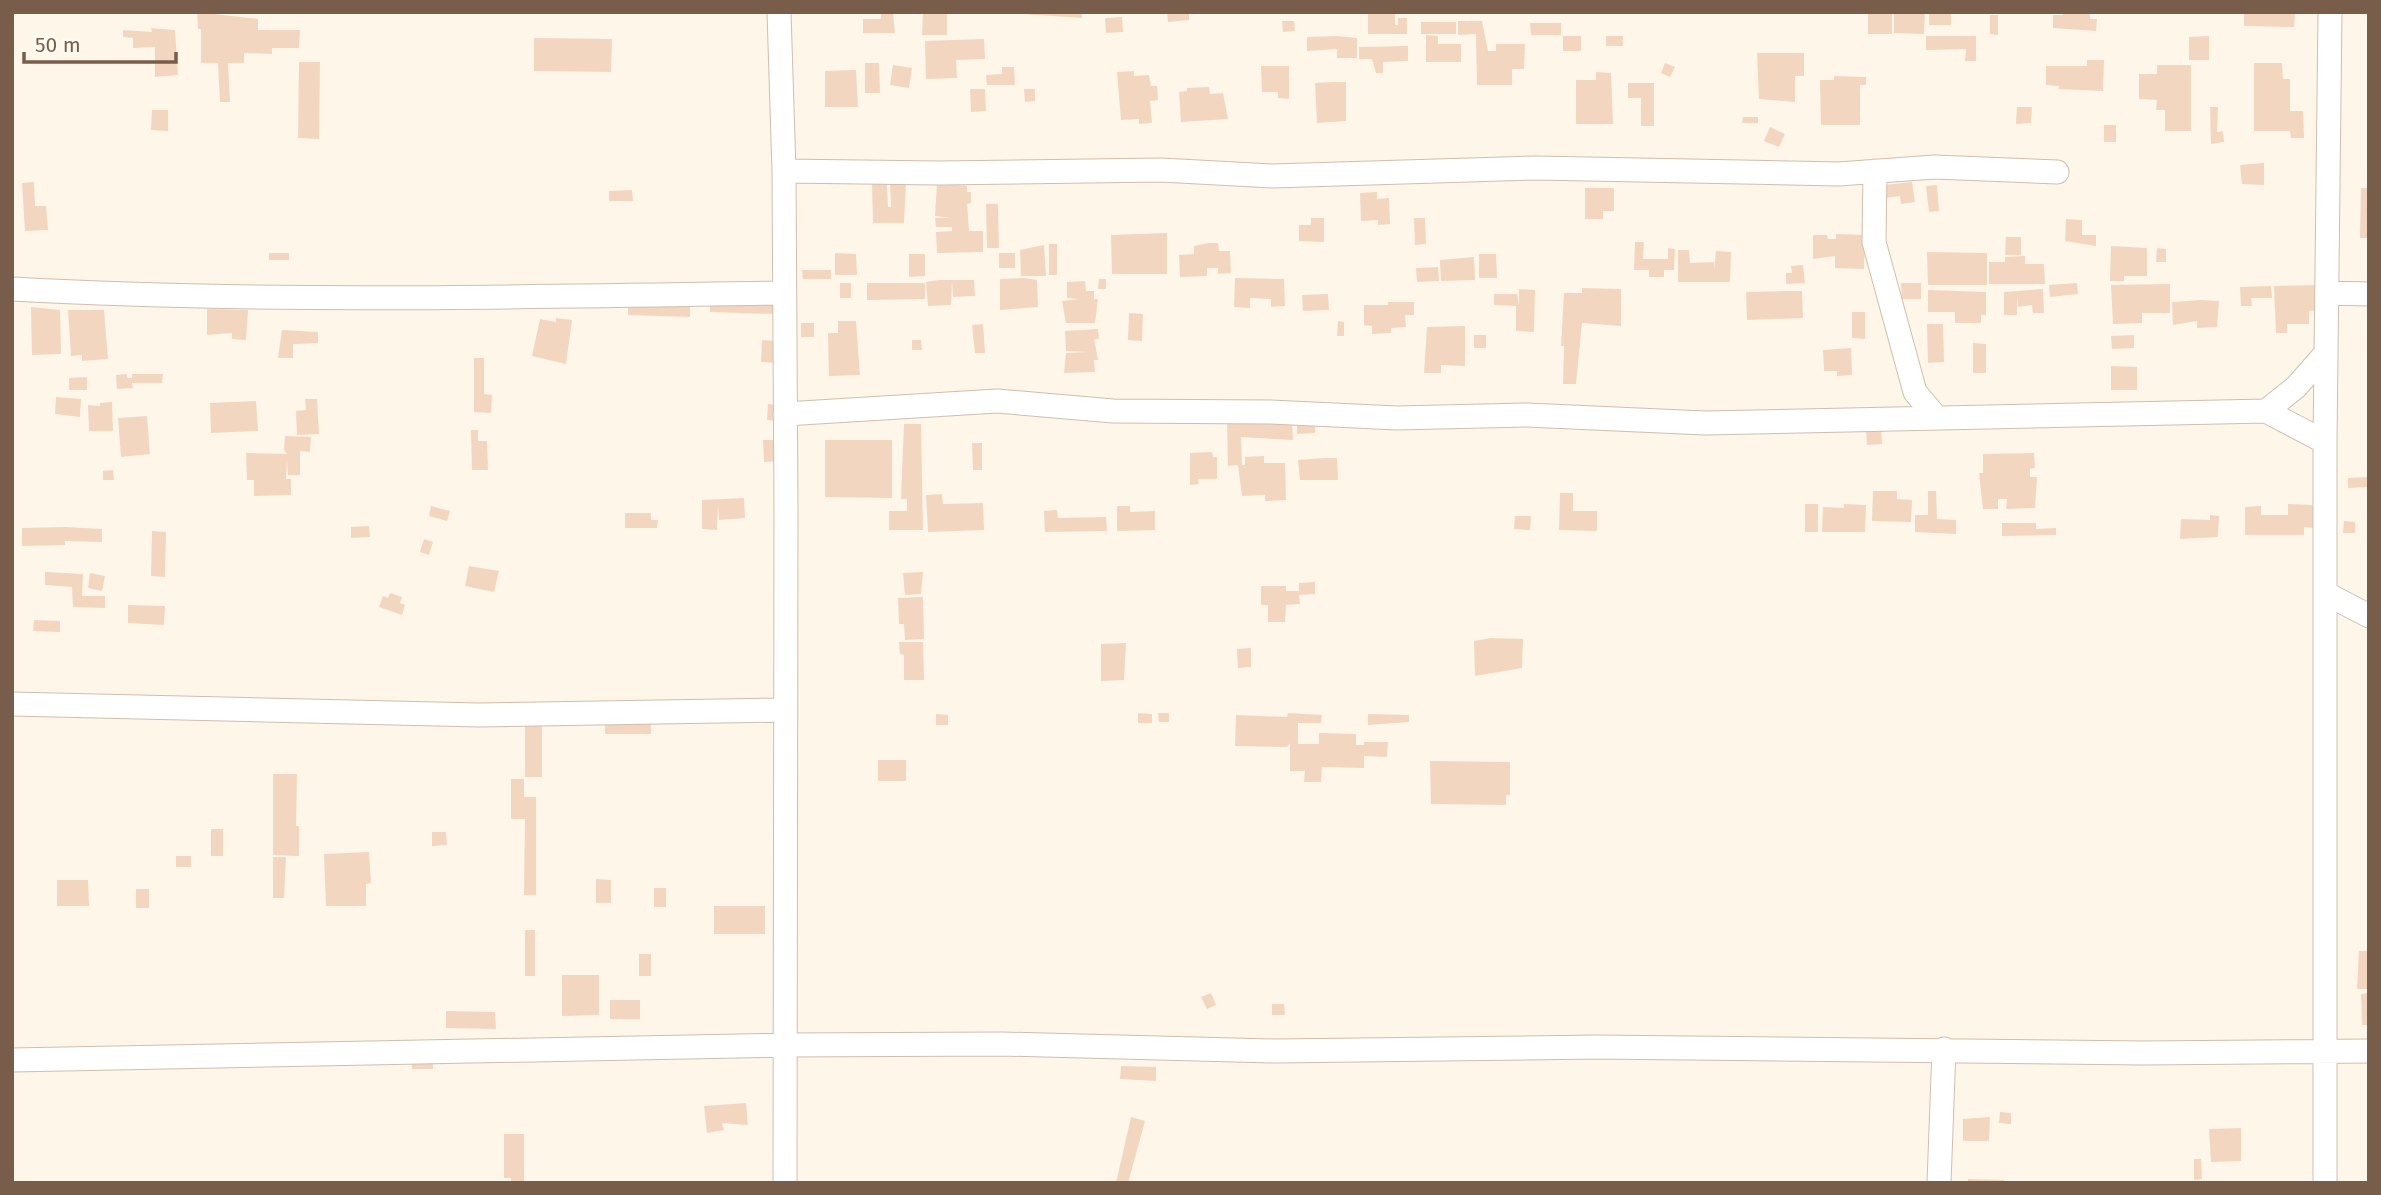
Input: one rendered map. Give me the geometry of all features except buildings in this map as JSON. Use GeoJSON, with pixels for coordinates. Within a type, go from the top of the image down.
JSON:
{"type":"FeatureCollection","features":[{"type":"Feature","properties":{"kind":"street"},"geometry":{"type":"LineString","coordinates":[[779,12],[784,171],[787,1045],[785,1183]]}},
{"type":"Feature","properties":{"kind":"street"},"geometry":{"type":"LineString","coordinates":[[2325,1183],[2325,442],[2330,12]]}},
{"type":"Feature","properties":{"kind":"street"},"geometry":{"type":"LineString","coordinates":[[784,171],[939,173],[1161,170],[1273,176],[1536,168],[1839,174],[1934,167],[2057,172]]}},
{"type":"Feature","properties":{"kind":"street"},"geometry":{"type":"LineString","coordinates":[[1875,171],[1874,242],[1915,392],[1936,417]]}},
{"type":"Feature","properties":{"kind":"street"},"geometry":{"type":"LineString","coordinates":[[12,289],[116,295],[784,293]]}},
{"type":"Feature","properties":{"kind":"street"},"geometry":{"type":"LineString","coordinates":[[2327,293],[2369,294]]}},
{"type":"Feature","properties":{"kind":"street"},"geometry":{"type":"LineString","coordinates":[[2266,411],[2296,387],[2326,353]]}},
{"type":"Feature","properties":{"kind":"street"},"geometry":{"type":"LineString","coordinates":[[785,414],[997,401],[1067,409],[1271,412],[1397,418],[1527,415],[1705,423],[2266,411],[2325,442]]}},
{"type":"Feature","properties":{"kind":"street"},"geometry":{"type":"LineString","coordinates":[[2325,593],[2369,616]]}},
{"type":"Feature","properties":{"kind":"street"},"geometry":{"type":"LineString","coordinates":[[12,704],[479,715],[785,710]]}},
{"type":"Feature","properties":{"kind":"street"},"geometry":{"type":"LineString","coordinates":[[12,1060],[787,1045],[1003,1045],[1276,1051],[1597,1047],[2144,1053],[2369,1051]]}},
{"type":"Feature","properties":{"kind":"street"},"geometry":{"type":"LineString","coordinates":[[1940,1183],[1944,1049]]}}]}
